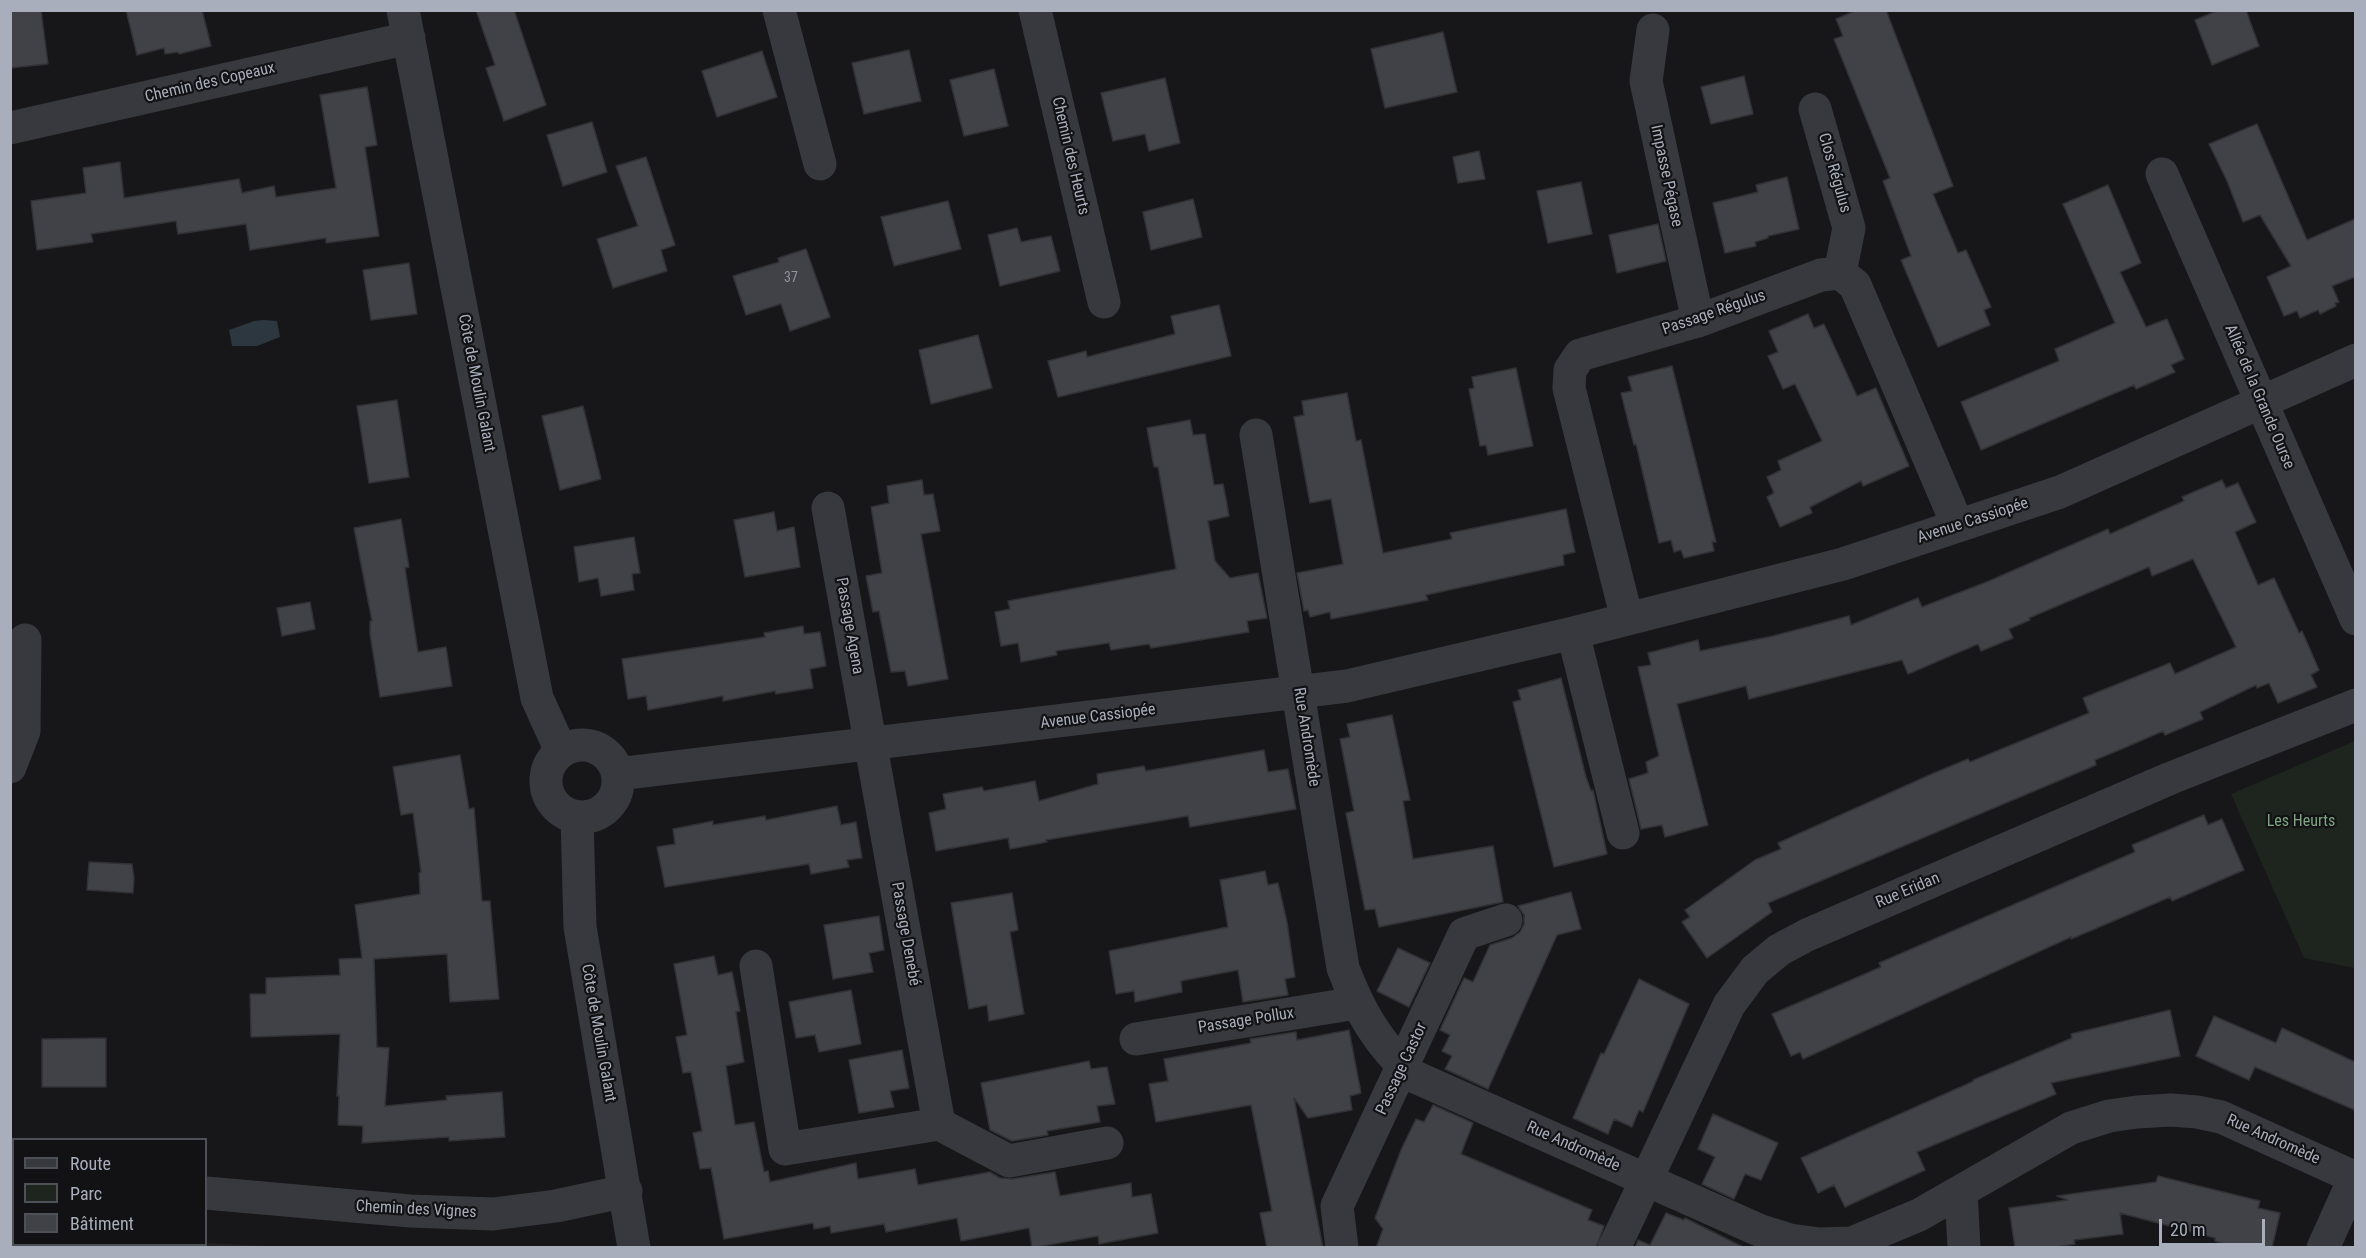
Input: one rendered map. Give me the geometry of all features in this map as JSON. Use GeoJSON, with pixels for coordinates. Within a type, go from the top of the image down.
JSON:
{"type":"FeatureCollection","features":[{"type":"Feature","properties":{"kind":"street"},"geometry":{"type":"LineString","coordinates":[[778,10],[820,164]]}},
{"type":"Feature","properties":{"kind":"street","name":"Chemin des Heurts"},"geometry":{"type":"LineString","coordinates":[[1035,10],[1104,302]]}},
{"type":"Feature","properties":{"kind":"street","name":"Chemin des Copeaux"},"geometry":{"type":"LineString","coordinates":[[10,128],[406,24]]}},
{"type":"Feature","properties":{"kind":"street","name":"Côte de Moulin Galant"},"geometry":{"type":"LineString","coordinates":[[406,24],[537,698],[561,751]]}},
{"type":"Feature","properties":{"kind":"street","name":"Impasse Pégase"},"geometry":{"type":"LineString","coordinates":[[1653,30],[1646,81],[1698,321]]}},
{"type":"Feature","properties":{"kind":"street","name":"Clos Régulus"},"geometry":{"type":"LineString","coordinates":[[1815,109],[1849,228],[1840,273]]}},
{"type":"Feature","properties":{"kind":"street","name":"Allée de la Grande Ourse"},"geometry":{"type":"LineString","coordinates":[[2162,174],[2355,620]]}},
{"type":"Feature","properties":{"kind":"street"},"geometry":{"type":"LineString","coordinates":[[1840,273],[1855,285],[1958,526]]}},
{"type":"Feature","properties":{"kind":"street","name":"Passage Régulus"},"geometry":{"type":"LineString","coordinates":[[1627,620],[1569,388],[1570,370],[1580,355],[1698,321],[1821,275],[1840,273]]}},
{"type":"Feature","properties":{"kind":"street","name":"Avenue Cassiopée"},"geometry":{"type":"LineString","coordinates":[[618,774],[1347,686],[1573,633],[1843,564],[2060,492],[2355,360]]}},
{"type":"Feature","properties":{"kind":"street","name":"Rue Andromède"},"geometry":{"type":"LineString","coordinates":[[1256,435],[1343,968],[1356,1003],[1373,1031],[1392,1056],[1413,1076],[1761,1231],[1790,1240],[1819,1244],[1852,1243],[1918,1215],[2072,1128],[2109,1116],[2171,1110],[2221,1117],[2355,1177]]}},
{"type":"Feature","properties":{"kind":"street","name":"Passage Agena"},"geometry":{"type":"LineString","coordinates":[[828,508],[870,744]]}},
{"type":"Feature","properties":{"kind":"street"},"geometry":{"type":"LineString","coordinates":[[1573,633],[1623,833]]}},
{"type":"Feature","properties":{"kind":"street"},"geometry":{"type":"LineString","coordinates":[[10,767],[24,731],[25,640]]}},
{"type":"Feature","properties":{"kind":"street","name":"Rue Eridan"},"geometry":{"type":"LineString","coordinates":[[1614,1248],[1729,1005],[1755,970],[1779,950],[1807,935],[2171,778],[2355,705]]}},
{"type":"Feature","properties":{"kind":"street","name":"Passage Denebé"},"geometry":{"type":"LineString","coordinates":[[870,744],[939,1124]]}},
{"type":"Feature","properties":{"kind":"street"},"geometry":{"type":"LineString","coordinates":[[576,745],[589,745],[600,749],[614,763],[618,774],[619,787],[610,805],[602,812],[590,817],[577,818],[565,814],[551,801],[545,783],[550,764],[561,751],[576,745]]}},
{"type":"Feature","properties":{"kind":"street","name":"Côte de Moulin Galant"},"geometry":{"type":"LineString","coordinates":[[577,818],[580,927],[634,1248]]}},
{"type":"Feature","properties":{"kind":"street","name":"Passage Castor"},"geometry":{"type":"LineString","coordinates":[[1342,1248],[1337,1206],[1464,934],[1506,920]]}},
{"type":"Feature","properties":{"kind":"street"},"geometry":{"type":"LineString","coordinates":[[756,966],[785,1149],[939,1124],[1009,1161],[1107,1143]]}},
{"type":"Feature","properties":{"kind":"street","name":"Passage Pollux"},"geometry":{"type":"LineString","coordinates":[[1136,1040],[1356,1003]]}},
{"type":"Feature","properties":{"kind":"street"},"geometry":{"type":"LineString","coordinates":[[2323,1248],[2355,1177]]}},
{"type":"Feature","properties":{"kind":"street","name":"Chemin des Vignes"},"geometry":{"type":"LineString","coordinates":[[207,1193],[410,1211],[493,1214],[556,1206],[626,1191]]}},
{"type":"Feature","properties":{"kind":"street"},"geometry":{"type":"LineString","coordinates":[[1961,1191],[1964,1248]]}},
{"type":"Feature","properties":{"kind":"shaded area"},"geometry":{"type":"Polygon","coordinates":[[[254,321],[277,321],[280,337],[257,346],[232,346],[229,330],[254,321]]]}},
{"type":"Feature","properties":{"kind":"shaded area"},"geometry":{"type":"Polygon","coordinates":[[[11,1236],[12,1246],[207,1246],[207,1243],[287,1247],[11,1248],[11,1236]]]}},
{"type":"Feature","properties":{"kind":"green space","name":"Les Heurts"},"geometry":{"type":"Polygon","coordinates":[[[2355,741],[2355,968],[2304,958],[2231,794],[2355,741]]]}},
{"type":"Feature","properties":{"kind":"building"},"geometry":{"type":"Polygon","coordinates":[[[10,10],[41,10],[48,64],[10,68],[10,10]]]}},
{"type":"Feature","properties":{"kind":"building"},"geometry":{"type":"Polygon","coordinates":[[[126,10],[202,10],[211,46],[179,54],[178,52],[165,54],[164,48],[137,55],[126,10]]]}},
{"type":"Feature","properties":{"kind":"building"},"geometry":{"type":"Polygon","coordinates":[[[476,10],[514,10],[546,105],[504,121],[486,68],[495,65],[476,10]]]}},
{"type":"Feature","properties":{"kind":"building"},"geometry":{"type":"Polygon","coordinates":[[[1857,10],[1886,10],[1953,186],[1933,194],[1958,253],[1966,250],[1991,307],[1984,310],[1990,325],[1938,347],[1901,260],[1911,256],[1883,181],[1890,178],[1834,39],[1843,36],[1836,19],[1857,10]]]}},
{"type":"Feature","properties":{"kind":"building"},"geometry":{"type":"Polygon","coordinates":[[[2219,10],[2246,10],[2259,46],[2212,65],[2195,20],[2219,10]]]}},
{"type":"Feature","properties":{"kind":"building"},"geometry":{"type":"Polygon","coordinates":[[[1443,32],[1457,92],[1385,108],[1371,49],[1443,32]]]}},
{"type":"Feature","properties":{"kind":"building"},"geometry":{"type":"Polygon","coordinates":[[[909,50],[921,101],[864,114],[852,63],[909,50]]]}},
{"type":"Feature","properties":{"kind":"building"},"geometry":{"type":"Polygon","coordinates":[[[762,51],[777,97],[717,117],[702,71],[762,51]]]}},
{"type":"Feature","properties":{"kind":"building"},"geometry":{"type":"Polygon","coordinates":[[[994,69],[1008,126],[964,136],[950,80],[994,69]]]}},
{"type":"Feature","properties":{"kind":"building"},"geometry":{"type":"Polygon","coordinates":[[[1744,76],[1753,114],[1711,124],[1701,87],[1744,76]]]}},
{"type":"Feature","properties":{"kind":"building"},"geometry":{"type":"Polygon","coordinates":[[[1165,78],[1180,143],[1149,151],[1145,134],[1113,141],[1101,93],[1165,78]]]}},
{"type":"Feature","properties":{"kind":"building"},"geometry":{"type":"Polygon","coordinates":[[[367,87],[377,145],[365,147],[379,236],[326,243],[326,238],[250,250],[246,224],[178,234],[176,221],[91,234],[93,242],[37,250],[31,201],[86,193],[83,168],[120,162],[124,198],[239,179],[242,193],[274,186],[276,197],[336,188],[320,95],[367,87]]]}},
{"type":"Feature","properties":{"kind":"building"},"geometry":{"type":"Polygon","coordinates":[[[592,122],[607,172],[563,186],[547,135],[592,122]]]}},
{"type":"Feature","properties":{"kind":"building"},"geometry":{"type":"Polygon","coordinates":[[[2257,124],[2307,240],[2355,219],[2355,277],[2332,286],[2339,302],[2320,314],[2318,310],[2300,318],[2297,311],[2284,316],[2267,277],[2291,266],[2260,215],[2243,222],[2209,144],[2257,124]]]}},
{"type":"Feature","properties":{"kind":"building"},"geometry":{"type":"Polygon","coordinates":[[[1479,151],[1485,179],[1458,183],[1453,157],[1479,151]]]}},
{"type":"Feature","properties":{"kind":"building"},"geometry":{"type":"Polygon","coordinates":[[[646,157],[675,245],[661,250],[667,271],[613,288],[597,239],[638,226],[616,166],[646,157]]]}},
{"type":"Feature","properties":{"kind":"building"},"geometry":{"type":"Polygon","coordinates":[[[1787,177],[1799,229],[1768,236],[1768,238],[1755,242],[1756,246],[1725,253],[1713,203],[1758,192],[1756,185],[1787,177]]]}},
{"type":"Feature","properties":{"kind":"building"},"geometry":{"type":"Polygon","coordinates":[[[1581,182],[1592,234],[1548,243],[1537,191],[1581,182]]]}},
{"type":"Feature","properties":{"kind":"building"},"geometry":{"type":"Polygon","coordinates":[[[2108,185],[2141,263],[2120,272],[2146,327],[2167,319],[2184,359],[2171,365],[2175,372],[2136,389],[2134,385],[1981,450],[1961,402],[2059,361],[2055,349],[2115,323],[2063,204],[2108,185]]]}},
{"type":"Feature","properties":{"kind":"building"},"geometry":{"type":"Polygon","coordinates":[[[1193,199],[1202,237],[1151,250],[1143,212],[1193,199]]]}},
{"type":"Feature","properties":{"kind":"building"},"geometry":{"type":"Polygon","coordinates":[[[948,201],[961,249],[894,266],[881,217],[948,201]]]}},
{"type":"Feature","properties":{"kind":"building"},"geometry":{"type":"Polygon","coordinates":[[[1658,224],[1666,261],[1617,273],[1609,235],[1658,224]]]}},
{"type":"Feature","properties":{"kind":"building"},"geometry":{"type":"Polygon","coordinates":[[[1017,228],[1021,242],[1051,236],[1060,271],[1000,286],[988,235],[1017,228]]]}},
{"type":"Feature","properties":{"kind":"building"},"geometry":{"type":"Polygon","coordinates":[[[806,249],[830,317],[790,331],[781,304],[746,315],[733,276],[779,262],[778,258],[806,249]]]}},
{"type":"Feature","properties":{"kind":"building"},"geometry":{"type":"Polygon","coordinates":[[[409,263],[417,314],[371,320],[363,270],[409,263]]]}},
{"type":"Feature","properties":{"kind":"building"},"geometry":{"type":"Polygon","coordinates":[[[1219,305],[1231,356],[1058,397],[1048,361],[1086,351],[1087,357],[1175,334],[1171,316],[1219,305]]]}},
{"type":"Feature","properties":{"kind":"building"},"geometry":{"type":"Polygon","coordinates":[[[1808,314],[1814,328],[1824,324],[1857,396],[1876,388],[1909,466],[1863,486],[1861,481],[1810,507],[1812,513],[1780,527],[1767,497],[1774,493],[1767,477],[1781,470],[1778,461],[1822,441],[1795,384],[1783,389],[1768,356],[1778,352],[1769,331],[1808,314]]]}},
{"type":"Feature","properties":{"kind":"building"},"geometry":{"type":"Polygon","coordinates":[[[978,335],[992,388],[931,404],[919,350],[978,335]]]}},
{"type":"Feature","properties":{"kind":"building"},"geometry":{"type":"Polygon","coordinates":[[[1672,366],[1716,542],[1712,542],[1714,551],[1684,558],[1681,550],[1674,552],[1671,540],[1659,543],[1636,444],[1634,445],[1621,393],[1632,391],[1628,377],[1672,366]]]}},
{"type":"Feature","properties":{"kind":"building"},"geometry":{"type":"Polygon","coordinates":[[[1516,368],[1533,446],[1488,455],[1486,445],[1480,446],[1469,389],[1474,388],[1472,377],[1516,368]]]}},
{"type":"Feature","properties":{"kind":"building"},"geometry":{"type":"Polygon","coordinates":[[[1347,393],[1356,441],[1361,440],[1383,553],[1452,539],[1450,533],[1566,509],[1575,552],[1563,555],[1564,565],[1426,595],[1428,600],[1331,619],[1330,612],[1310,617],[1308,610],[1304,611],[1297,573],[1343,564],[1331,499],[1310,503],[1294,417],[1304,415],[1302,401],[1347,393]]]}},
{"type":"Feature","properties":{"kind":"building"},"geometry":{"type":"Polygon","coordinates":[[[397,400],[409,477],[369,483],[357,406],[397,400]]]}},
{"type":"Feature","properties":{"kind":"building"},"geometry":{"type":"Polygon","coordinates":[[[583,406],[601,479],[560,490],[542,416],[583,406]]]}},
{"type":"Feature","properties":{"kind":"building"},"geometry":{"type":"Polygon","coordinates":[[[1190,420],[1193,435],[1205,434],[1214,485],[1223,484],[1226,499],[1229,516],[1208,521],[1215,561],[1230,578],[1258,573],[1267,618],[1247,621],[1249,632],[1151,648],[1149,644],[1111,650],[1109,643],[1056,651],[1057,655],[1021,662],[1018,643],[1001,646],[995,612],[1010,609],[1008,601],[1176,569],[1158,467],[1154,467],[1147,428],[1190,420]]]}},
{"type":"Feature","properties":{"kind":"building"},"geometry":{"type":"Polygon","coordinates":[[[922,480],[924,495],[933,494],[940,531],[921,534],[948,679],[908,686],[905,671],[891,672],[879,611],[873,612],[866,576],[882,573],[871,507],[889,503],[887,486],[922,480]]]}},
{"type":"Feature","properties":{"kind":"building"},"geometry":{"type":"Polygon","coordinates":[[[2222,480],[2226,488],[2238,483],[2256,522],[2235,532],[2258,585],[2274,578],[2299,633],[2302,631],[2319,670],[2311,675],[2317,687],[2278,703],[2269,683],[2257,688],[2256,685],[2200,712],[2203,719],[2165,735],[2163,731],[2095,760],[2096,765],[1768,903],[1772,912],[1707,958],[1682,922],[1690,917],[1685,910],[1755,860],[1781,849],[1778,843],[1934,773],[1968,759],[1970,762],[2089,713],[2083,698],[2170,663],[2175,674],[2236,647],[2193,559],[2152,576],[2149,567],[2029,618],[2030,620],[2009,629],[2013,638],[1981,651],[1978,644],[1908,674],[1902,660],[1749,699],[1746,686],[1677,704],[1708,825],[1665,837],[1662,825],[1641,829],[1629,779],[1648,773],[1646,762],[1659,756],[1638,667],[1651,665],[1648,653],[1698,640],[1700,651],[1773,636],[1849,616],[1851,625],[1918,598],[1922,607],[1989,581],[2108,529],[2110,534],[2184,501],[2182,497],[2222,480]]]}},
{"type":"Feature","properties":{"kind":"building"},"geometry":{"type":"Polygon","coordinates":[[[774,512],[777,531],[794,527],[800,567],[745,577],[734,520],[774,512]]]}},
{"type":"Feature","properties":{"kind":"building"},"geometry":{"type":"Polygon","coordinates":[[[401,519],[409,567],[405,568],[418,652],[446,647],[452,686],[380,697],[370,634],[370,621],[372,621],[354,528],[401,519]]]}},
{"type":"Feature","properties":{"kind":"building"},"geometry":{"type":"Polygon","coordinates":[[[634,537],[640,573],[632,574],[634,590],[601,596],[598,578],[579,582],[574,547],[634,537]]]}},
{"type":"Feature","properties":{"kind":"building"},"geometry":{"type":"Polygon","coordinates":[[[310,602],[315,629],[282,636],[277,608],[310,602]]]}},
{"type":"Feature","properties":{"kind":"building"},"geometry":{"type":"Polygon","coordinates":[[[803,626],[804,634],[820,632],[826,666],[810,669],[813,688],[776,694],[775,691],[723,701],[723,696],[648,710],[646,696],[628,699],[622,659],[765,637],[764,633],[803,626]]]}},
{"type":"Feature","properties":{"kind":"building"},"geometry":{"type":"Polygon","coordinates":[[[1561,678],[1586,777],[1591,791],[1593,790],[1607,854],[1554,867],[1513,702],[1521,700],[1518,690],[1561,678]]]}},
{"type":"Feature","properties":{"kind":"building"},"geometry":{"type":"Polygon","coordinates":[[[1392,715],[1410,800],[1403,801],[1413,859],[1493,846],[1503,902],[1379,927],[1375,909],[1365,910],[1346,813],[1354,811],[1340,739],[1350,737],[1347,724],[1392,715]]]}},
{"type":"Feature","properties":{"kind":"building"},"geometry":{"type":"Polygon","coordinates":[[[1264,750],[1268,772],[1288,769],[1296,809],[1190,827],[1188,816],[1046,840],[1047,842],[1010,849],[1008,838],[936,851],[929,813],[946,809],[943,794],[982,787],[984,791],[1035,781],[1039,801],[1098,784],[1097,774],[1144,766],[1146,771],[1264,750]]]}},
{"type":"Feature","properties":{"kind":"building"},"geometry":{"type":"Polygon","coordinates":[[[460,755],[469,809],[474,808],[482,901],[490,901],[499,999],[450,1002],[447,954],[374,959],[377,1047],[389,1048],[385,1106],[447,1100],[446,1096],[502,1092],[505,1137],[449,1141],[449,1137],[362,1143],[363,1126],[338,1125],[340,1034],[251,1037],[250,994],[266,994],[266,978],[340,975],[339,959],[362,958],[355,905],[420,894],[419,873],[421,872],[413,813],[401,815],[393,767],[460,755]]]}},
{"type":"Feature","properties":{"kind":"building"},"geometry":{"type":"Polygon","coordinates":[[[837,806],[841,825],[856,822],[862,858],[847,860],[849,867],[811,874],[809,864],[665,887],[657,847],[675,844],[673,829],[713,821],[713,825],[765,816],[766,820],[837,806]]]}},
{"type":"Feature","properties":{"kind":"building"},"geometry":{"type":"Polygon","coordinates":[[[2204,815],[2208,825],[2222,819],[2244,870],[2172,901],[2170,897],[2071,939],[2071,937],[1803,1059],[1800,1052],[1791,1056],[1772,1014],[1881,967],[1879,963],[2135,852],[2132,845],[2204,815]]]}},
{"type":"Feature","properties":{"kind":"building"},"geometry":{"type":"Polygon","coordinates":[[[89,862],[132,864],[133,893],[87,890],[89,862]]]}},
{"type":"Feature","properties":{"kind":"building"},"geometry":{"type":"Polygon","coordinates":[[[1265,871],[1268,885],[1278,883],[1287,922],[1295,977],[1285,979],[1288,995],[1243,1002],[1238,970],[1181,981],[1182,992],[1135,1002],[1134,991],[1116,994],[1109,951],[1228,927],[1220,880],[1265,871]]]}},
{"type":"Feature","properties":{"kind":"building"},"geometry":{"type":"Polygon","coordinates":[[[1571,892],[1581,929],[1557,935],[1488,1089],[1445,1069],[1452,1056],[1442,1051],[1450,1035],[1440,1030],[1464,978],[1473,982],[1490,945],[1512,938],[1520,932],[1524,924],[1524,915],[1518,906],[1571,892]]]}},
{"type":"Feature","properties":{"kind":"building"},"geometry":{"type":"Polygon","coordinates":[[[1012,893],[1018,930],[1010,932],[1024,1014],[989,1021],[987,1005],[969,1009],[951,903],[1012,893]]]}},
{"type":"Feature","properties":{"kind":"building"},"geometry":{"type":"Polygon","coordinates":[[[879,916],[884,950],[869,953],[873,972],[833,979],[824,925],[879,916]]]}},
{"type":"Feature","properties":{"kind":"building"},"geometry":{"type":"Polygon","coordinates":[[[1398,948],[1430,963],[1409,1007],[1377,991],[1398,948]]]}},
{"type":"Feature","properties":{"kind":"building"},"geometry":{"type":"Polygon","coordinates":[[[714,956],[718,975],[732,972],[740,1011],[736,1012],[744,1062],[726,1066],[735,1125],[754,1122],[764,1172],[768,1171],[770,1182],[856,1163],[858,1179],[915,1169],[918,1185],[990,1172],[1000,1178],[1012,1179],[1055,1172],[1060,1196],[1131,1183],[1132,1197],[1151,1194],[1158,1233],[1099,1244],[1098,1236],[1032,1248],[1029,1228],[961,1241],[957,1218],[886,1232],[884,1224],[831,1233],[830,1226],[814,1229],[813,1223],[724,1239],[711,1168],[700,1169],[693,1133],[702,1131],[691,1072],[683,1073],[676,1037],[687,1035],[674,964],[714,956]]]}},
{"type":"Feature","properties":{"kind":"building"},"geometry":{"type":"Polygon","coordinates":[[[1639,979],[1689,1004],[1643,1112],[1639,1110],[1632,1127],[1614,1119],[1608,1134],[1573,1118],[1601,1053],[1604,1054],[1639,979]]]}},
{"type":"Feature","properties":{"kind":"building"},"geometry":{"type":"Polygon","coordinates":[[[851,990],[861,1044],[819,1052],[815,1035],[796,1038],[789,1002],[851,990]]]}},
{"type":"Feature","properties":{"kind":"building"},"geometry":{"type":"Polygon","coordinates":[[[2170,1010],[2180,1056],[2051,1083],[2056,1094],[1917,1152],[1925,1170],[1845,1207],[1834,1185],[1818,1193],[1801,1158],[2072,1038],[2071,1034],[2170,1010]]]}},
{"type":"Feature","properties":{"kind":"building"},"geometry":{"type":"Polygon","coordinates":[[[2214,1016],[2276,1043],[2282,1028],[2355,1062],[2355,1110],[2255,1067],[2249,1080],[2196,1056],[2214,1016]]]}},
{"type":"Feature","properties":{"kind":"building"},"geometry":{"type":"Polygon","coordinates":[[[1349,1030],[1361,1093],[1350,1096],[1352,1110],[1308,1118],[1294,1098],[1323,1248],[1267,1248],[1260,1213],[1272,1211],[1251,1105],[1156,1122],[1149,1084],[1168,1081],[1164,1059],[1251,1043],[1250,1039],[1296,1032],[1297,1040],[1349,1030]]]}},
{"type":"Feature","properties":{"kind":"building"},"geometry":{"type":"Polygon","coordinates":[[[106,1038],[106,1087],[42,1087],[42,1039],[106,1038]]]}},
{"type":"Feature","properties":{"kind":"building"},"geometry":{"type":"Polygon","coordinates":[[[902,1050],[909,1088],[890,1091],[894,1107],[859,1113],[849,1060],[902,1050]]]}},
{"type":"Feature","properties":{"kind":"building"},"geometry":{"type":"Polygon","coordinates":[[[1089,1061],[1091,1069],[1107,1067],[1115,1104],[1097,1106],[1100,1122],[1047,1131],[1048,1135],[1012,1141],[990,1130],[981,1083],[1089,1061]]]}},
{"type":"Feature","properties":{"kind":"building"},"geometry":{"type":"Polygon","coordinates":[[[1433,1105],[1473,1123],[1461,1154],[1592,1210],[1588,1220],[1604,1226],[1596,1248],[1376,1248],[1383,1229],[1375,1218],[1401,1150],[1416,1119],[1424,1122],[1433,1105]]]}},
{"type":"Feature","properties":{"kind":"building"},"geometry":{"type":"Polygon","coordinates":[[[1713,1114],[1778,1143],[1761,1180],[1745,1174],[1734,1199],[1702,1184],[1715,1157],[1698,1149],[1713,1114]]]}},
{"type":"Feature","properties":{"kind":"building"},"geometry":{"type":"Polygon","coordinates":[[[2158,1176],[2260,1201],[2258,1208],[2280,1213],[2272,1248],[2238,1248],[2215,1241],[2215,1238],[2120,1213],[2123,1234],[2074,1240],[2075,1244],[2052,1248],[2015,1248],[2009,1208],[2068,1200],[2057,1196],[2156,1182],[2158,1176]]]}},
{"type":"Feature","properties":{"kind":"building"},"geometry":{"type":"Polygon","coordinates":[[[1666,1213],[1684,1220],[1685,1218],[1745,1248],[1635,1248],[1638,1240],[1650,1245],[1666,1213]]]}}]}
